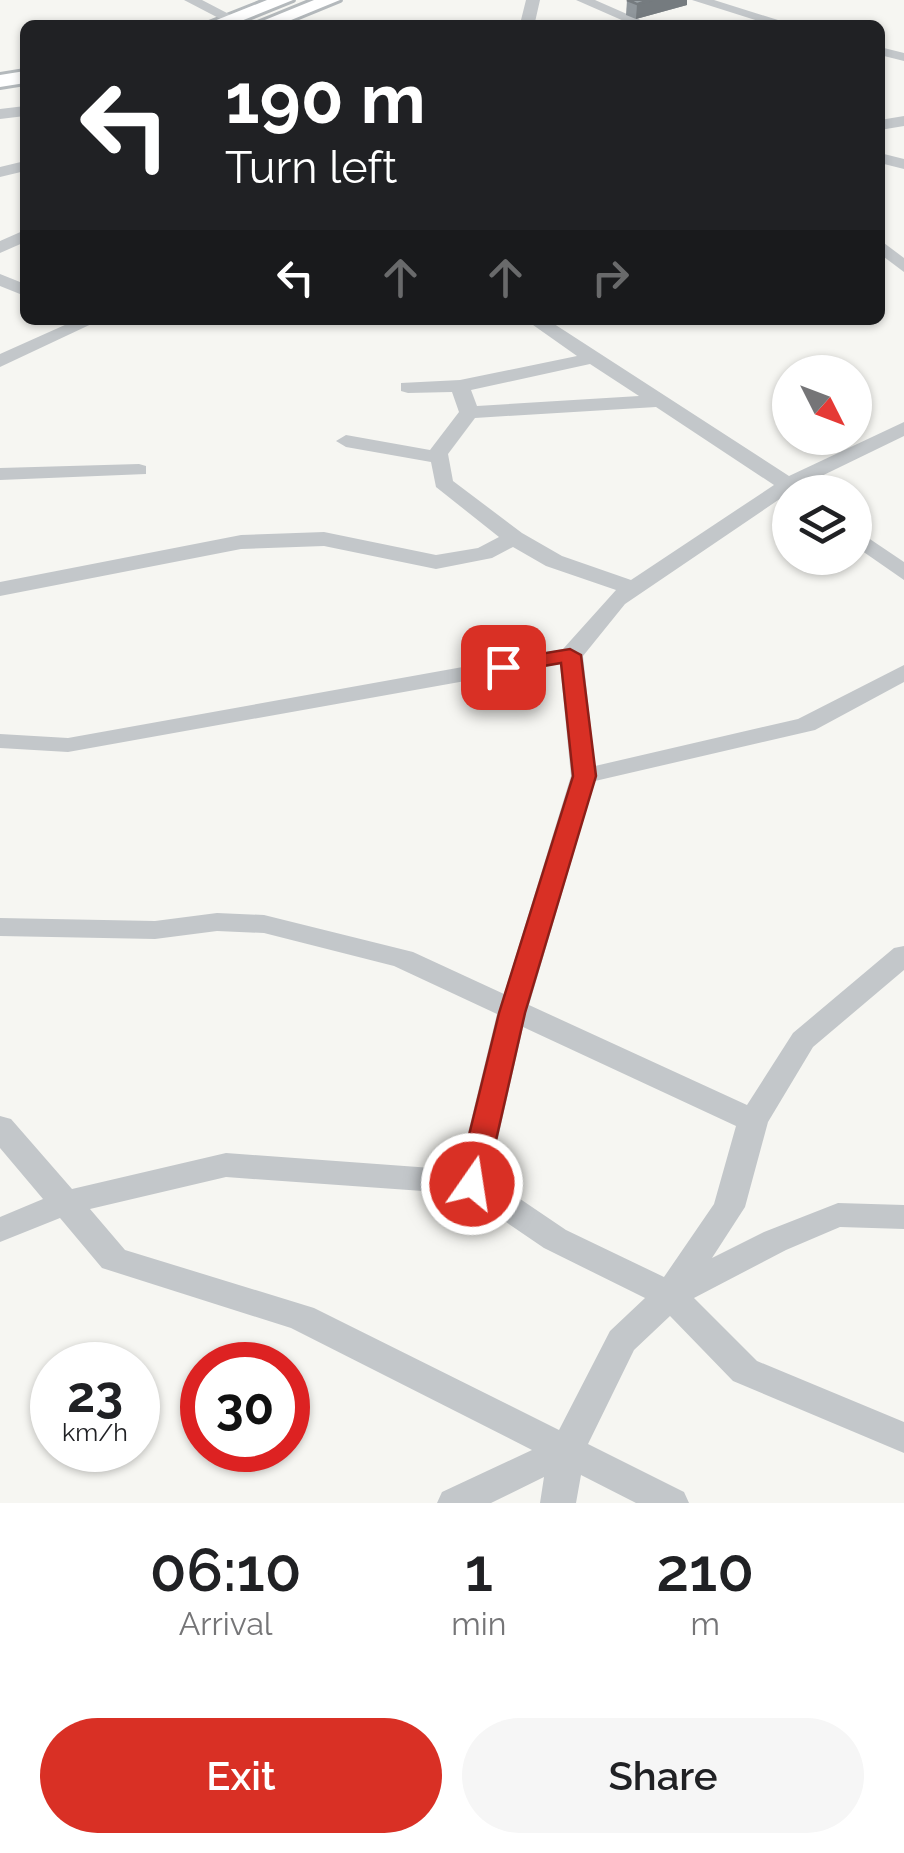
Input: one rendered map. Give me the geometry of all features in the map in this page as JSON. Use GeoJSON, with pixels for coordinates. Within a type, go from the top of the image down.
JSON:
{"type":"FeatureCollection","features":[{"type":"Feature","properties":{"kind":"main road"},"geometry":{"type":"LineString","coordinates":[[235,20],[284,0]]}},
{"type":"Feature","properties":{"kind":"main road"},"geometry":{"type":"LineString","coordinates":[[276,20],[330,0]]}},
{"type":"Feature","properties":{"kind":"street"},"geometry":{"type":"LineString","coordinates":[[190,0],[223,20]]}},
{"type":"Feature","properties":{"kind":"street"},"geometry":{"type":"LineString","coordinates":[[582,0],[632,20]]}},
{"type":"Feature","properties":{"kind":"street"},"geometry":{"type":"LineString","coordinates":[[699,0],[769,20]]}},
{"type":"Feature","properties":{"kind":"street"},"geometry":{"type":"LineString","coordinates":[[885,250],[904,267]]}},
{"type":"Feature","properties":{"kind":"street"},"geometry":{"type":"LineString","coordinates":[[0,361],[79,325]]}},
{"type":"Feature","properties":{"kind":"street"},"geometry":{"type":"LineString","coordinates":[[543,325],[774,475]]}},
{"type":"Feature","properties":{"kind":"street"},"geometry":{"type":"LineString","coordinates":[[408,388],[460,386],[593,358]]}},
{"type":"Feature","properties":{"kind":"street"},"geometry":{"type":"LineString","coordinates":[[460,386],[469,412]]}},
{"type":"Feature","properties":{"kind":"street"},"geometry":{"type":"LineString","coordinates":[[435,457],[469,412],[662,402]]}},
{"type":"Feature","properties":{"kind":"street"},"geometry":{"type":"LineString","coordinates":[[818,475],[904,428]]}},
{"type":"Feature","properties":{"kind":"street"},"geometry":{"type":"LineString","coordinates":[[346,440],[441,458],[444,483],[514,538],[554,561],[633,588]]}},
{"type":"Feature","properties":{"kind":"street"},"geometry":{"type":"LineString","coordinates":[[0,474],[140,470]]}},
{"type":"Feature","properties":{"kind":"street"},"geometry":{"type":"LineString","coordinates":[[0,741],[68,745],[570,655],[617,598],[772,502]]}},
{"type":"Feature","properties":{"kind":"street"},"geometry":{"type":"LineString","coordinates":[[0,589],[241,542],[324,539],[436,562],[484,553],[514,538]]}},
{"type":"Feature","properties":{"kind":"street"},"geometry":{"type":"LineString","coordinates":[[872,549],[904,573]]}},
{"type":"Feature","properties":{"kind":"street"},"geometry":{"type":"LineString","coordinates":[[472,1184],[512,1013],[584,776],[570,655]]}},
{"type":"Feature","properties":{"kind":"street"},"geometry":{"type":"LineString","coordinates":[[584,776],[806,725],[904,672]]}},
{"type":"Feature","properties":{"kind":"street"},"geometry":{"type":"LineString","coordinates":[[0,927],[155,930],[217,922],[264,924],[403,959],[512,1013],[754,1120]]}},
{"type":"Feature","properties":{"kind":"street"},"geometry":{"type":"LineString","coordinates":[[558,1503],[567,1450],[622,1341],[670,1295],[729,1207],[754,1120],[803,1040],[904,954]]}},
{"type":"Feature","properties":{"kind":"street"},"geometry":{"type":"LineString","coordinates":[[0,1128],[114,1259],[302,1318],[671,1503]]}},
{"type":"Feature","properties":{"kind":"street"},"geometry":{"type":"LineString","coordinates":[[0,1230],[66,1203],[226,1165],[472,1184],[555,1238],[670,1295],[745,1371],[904,1438]]}},
{"type":"Feature","properties":{"kind":"street"},"geometry":{"type":"LineString","coordinates":[[670,1295],[775,1241],[838,1215],[904,1217]]}},
{"type":"Feature","properties":{"kind":"street"},"geometry":{"type":"LineString","coordinates":[[454,1503],[567,1450]]}},
{"type":"Feature","properties":{"kind":"route"},"geometry":{"type":"LineString","coordinates":[[472,1184],[512,1013],[584,776],[570,655],[503,667]]}}]}
